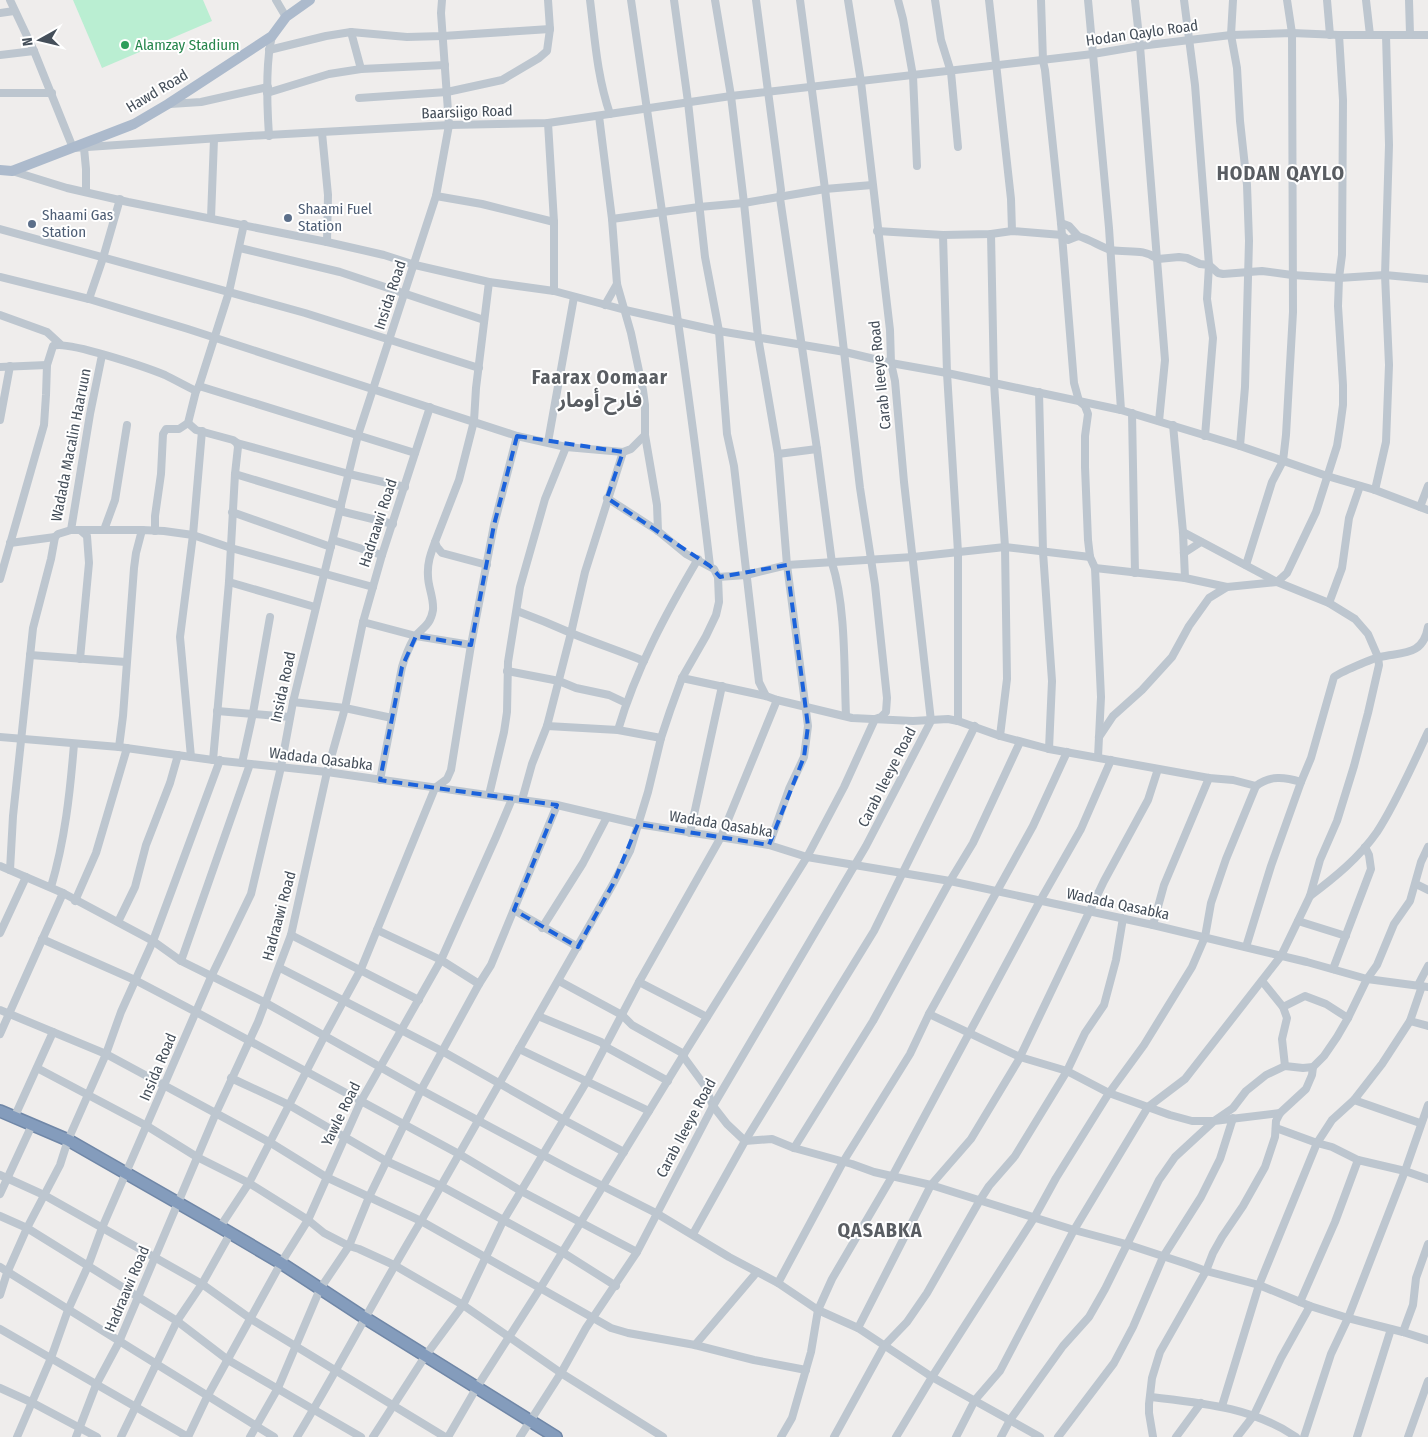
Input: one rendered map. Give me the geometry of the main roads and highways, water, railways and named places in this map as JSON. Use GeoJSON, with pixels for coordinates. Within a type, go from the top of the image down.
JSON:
{"type":"FeatureCollection","features":[{"type":"Feature","properties":{"kind":"highway"},"geometry":{"type":"LineString","coordinates":[[0,1112],[68,1140],[126,1172],[281,1263],[365,1318],[556,1437]]}},
{"type":"Feature","properties":{"kind":"main road","name":"Hawd Road"},"geometry":{"type":"LineString","coordinates":[[4,172],[78,148],[134,124],[272,36],[286,17],[310,0]]}},
{"type":"Feature","properties":{"kind":"place","name":"Alamzay Stadium"},"geometry":{"type":"Point","coordinates":[125,45]}},
{"type":"Feature","properties":{"kind":"place","name":"Shaami Fuel Station"},"geometry":{"type":"Point","coordinates":[288,218]}},
{"type":"Feature","properties":{"kind":"place","name":"Shaami Gas Station"},"geometry":{"type":"Point","coordinates":[32,224]}},
{"type":"Feature","properties":{"kind":"district","name":"HODAN QAYLO"},"geometry":{"type":"Point","coordinates":[1281,173]}},
{"type":"Feature","properties":{"kind":"district","name":"Faarax Oomaar فارح أومار"},"geometry":{"type":"Point","coordinates":[600,388]}},
{"type":"Feature","properties":{"kind":"district","name":"QASABKA"},"geometry":{"type":"Point","coordinates":[880,1230]}}]}
